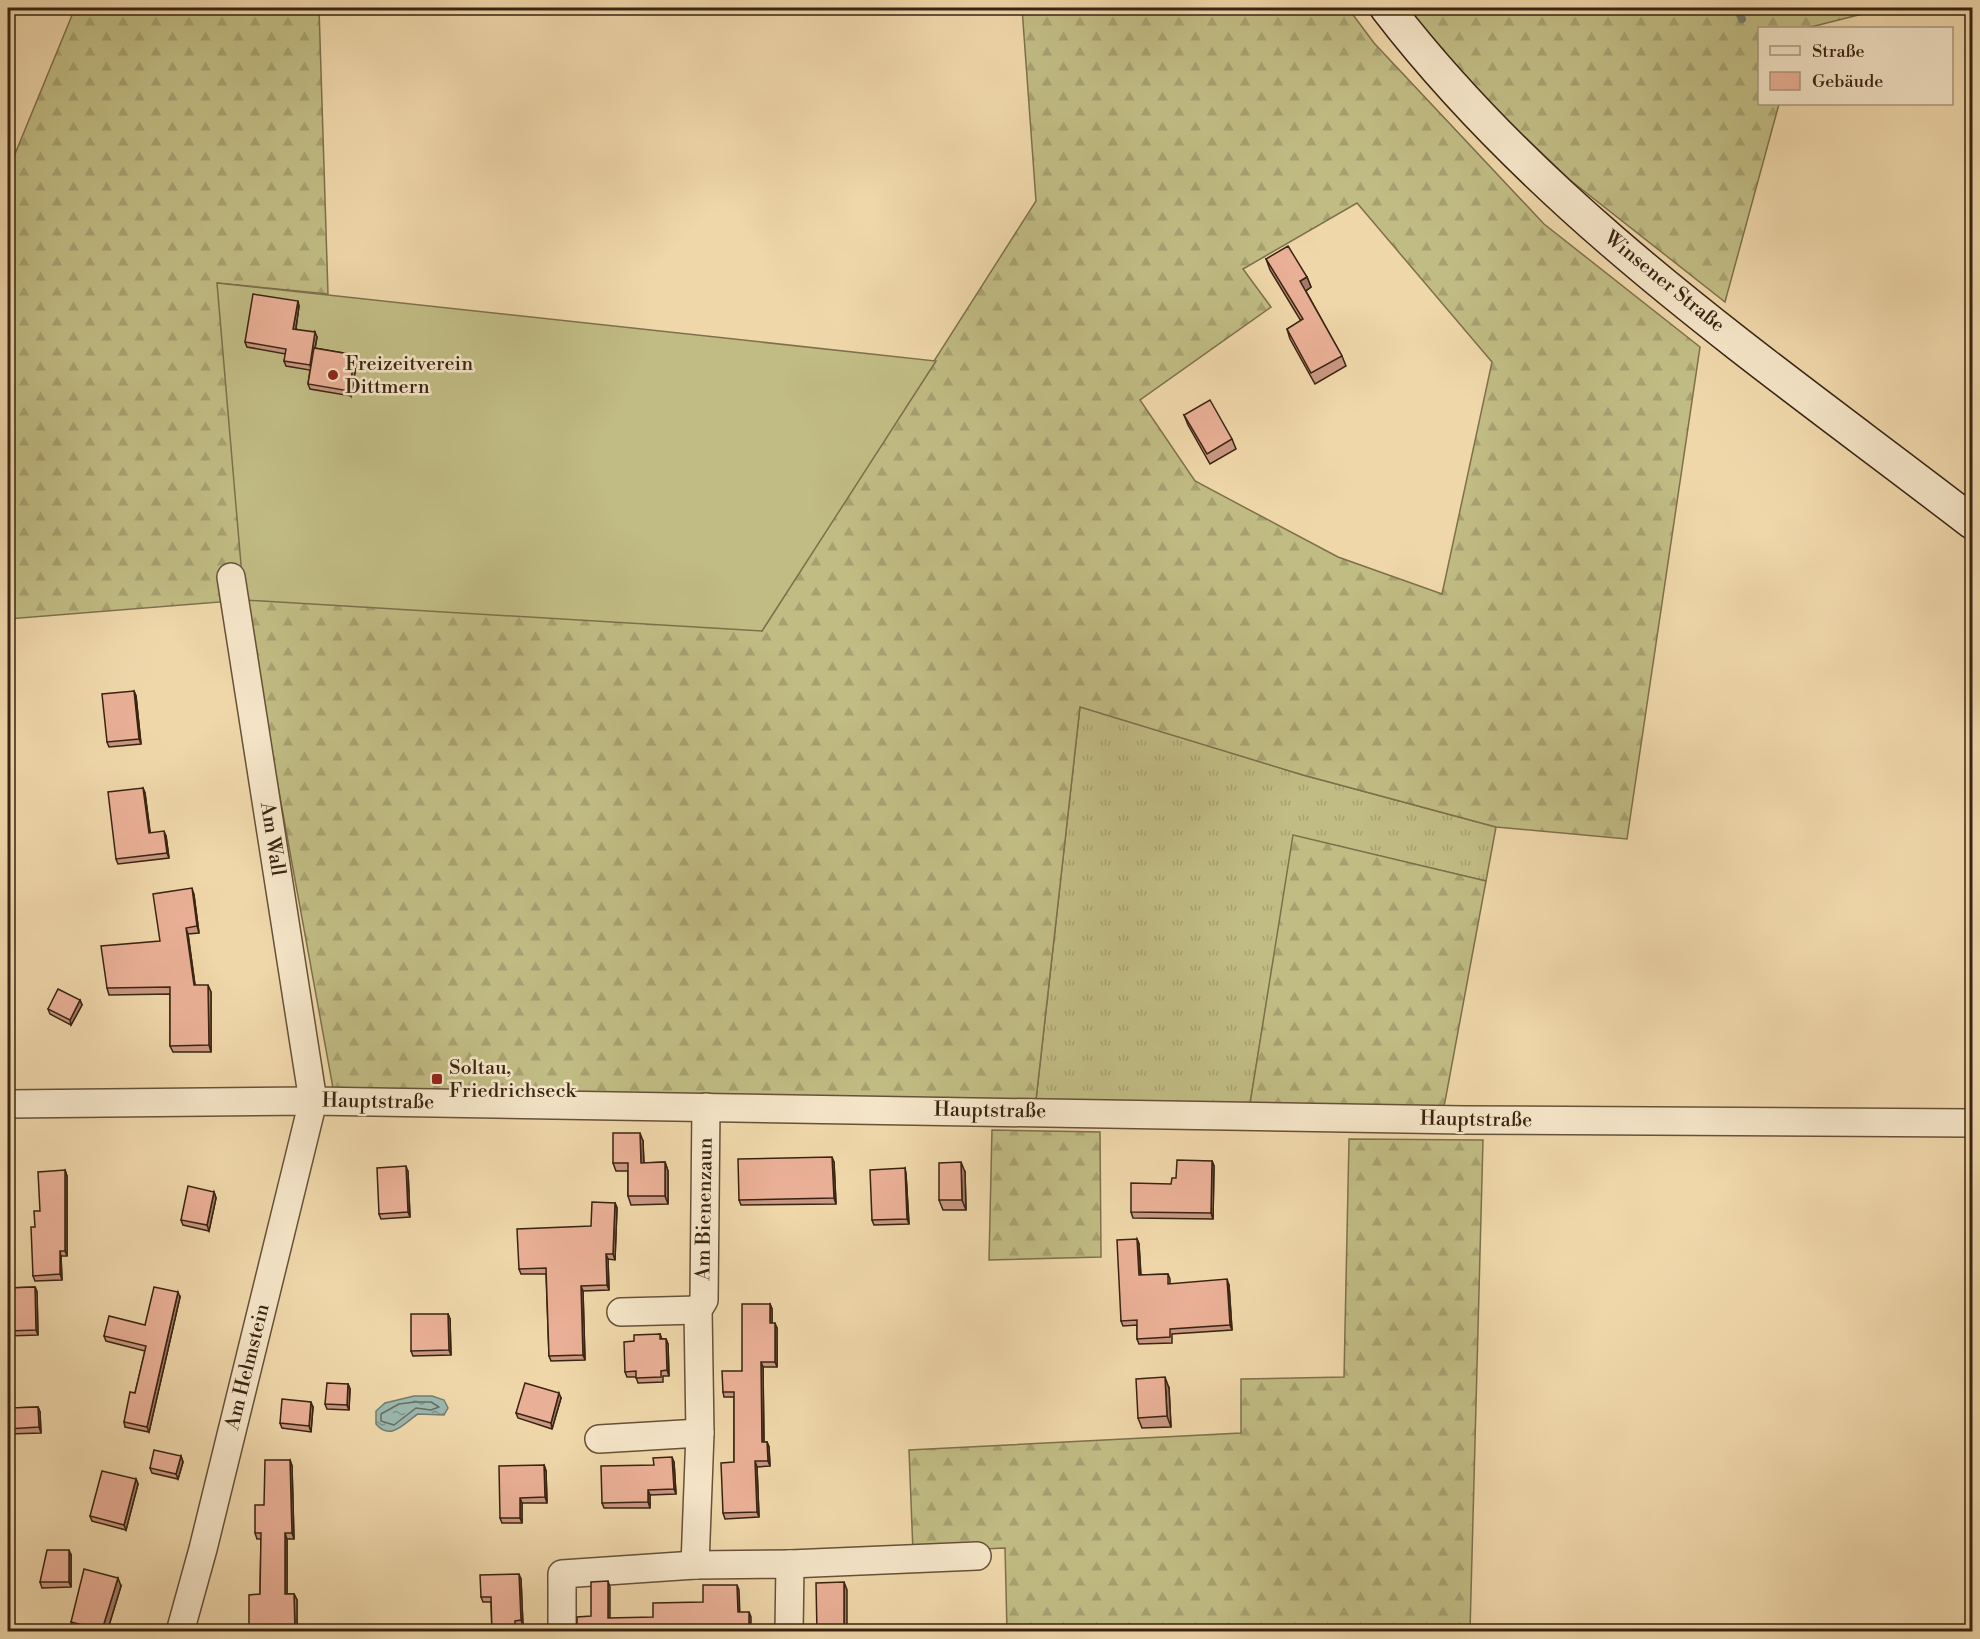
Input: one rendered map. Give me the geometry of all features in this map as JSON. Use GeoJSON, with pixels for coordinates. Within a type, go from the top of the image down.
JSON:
{"type":"FeatureCollection","features":[{"type":"Feature","properties":{"kind":"main road","name":"Winsener Straße"},"geometry":{"type":"LineString","coordinates":[[1387,8],[1483,119],[1573,207],[1672,292],[1972,522]]}},
{"type":"Feature","properties":{"kind":"street","name":"Am Wall"},"geometry":{"type":"LineString","coordinates":[[231,577],[313,1101]]}},
{"type":"Feature","properties":{"kind":"street","name":"Hauptstraße"},"geometry":{"type":"LineString","coordinates":[[8,1104],[313,1101],[1476,1120],[1972,1123]]}},
{"type":"Feature","properties":{"kind":"street","name":"Am Helmstein"},"geometry":{"type":"LineString","coordinates":[[180,1632],[203,1549],[313,1101]]}},
{"type":"Feature","properties":{"kind":"street","name":"Am Bienenzaun"},"geometry":{"type":"LineString","coordinates":[[695,1565],[700,1432],[698,1310],[704,1300],[706,1107]]}},
{"type":"Feature","properties":{"kind":"street","name":"Am Bienenzaun"},"geometry":{"type":"LineString","coordinates":[[621,1312],[698,1310]]}},
{"type":"Feature","properties":{"kind":"street"},"geometry":{"type":"LineString","coordinates":[[599,1439],[700,1432]]}},
{"type":"Feature","properties":{"kind":"street"},"geometry":{"type":"LineString","coordinates":[[562,1632],[562,1574],[695,1565],[790,1564],[977,1556]]}},
{"type":"Feature","properties":{"kind":"street"},"geometry":{"type":"LineString","coordinates":[[789,1632],[790,1564]]}},
{"type":"Feature","properties":{"kind":"green space"},"geometry":{"type":"Polygon","coordinates":[[[75,8],[319,8],[328,294],[217,283],[762,631],[1036,201],[1022,8],[1348,8],[1374,43],[1544,224],[1700,347],[1627,839],[1496,827],[1303,775],[1080,707],[1036,1100],[333,1088],[244,600],[8,619],[8,171],[75,8]],[[1357,203],[1243,269],[1271,307],[1140,400],[1195,481],[1338,557],[1442,594],[1492,362],[1357,203]]]}},
{"type":"Feature","properties":{"kind":"green space"},"geometry":{"type":"Polygon","coordinates":[[[1407,8],[1886,8],[1811,27],[1758,27],[1758,105],[1779,105],[1725,302],[1570,180],[1460,75],[1407,8]]]}},
{"type":"Feature","properties":{"kind":"green space"},"geometry":{"type":"Polygon","coordinates":[[[217,283],[936,361],[762,631],[244,600],[217,283]]]}},
{"type":"Feature","properties":{"kind":"green space"},"geometry":{"type":"Polygon","coordinates":[[[1080,706],[1303,775],[1496,827],[1486,881],[1294,836],[1250,1104],[1036,1100],[1080,706]]]}},
{"type":"Feature","properties":{"kind":"green space"},"geometry":{"type":"Polygon","coordinates":[[[1293,835],[1486,881],[1444,1107],[1250,1104],[1293,835]]]}},
{"type":"Feature","properties":{"kind":"green space"},"geometry":{"type":"Polygon","coordinates":[[[992,1130],[1100,1132],[1101,1257],[989,1260],[992,1130]]]}},
{"type":"Feature","properties":{"kind":"green space"},"geometry":{"type":"Polygon","coordinates":[[[1349,1139],[1483,1140],[1470,1631],[1007,1631],[1005,1548],[913,1552],[909,1450],[1241,1433],[1241,1379],[1344,1377],[1349,1139]]]}},
{"type":"Feature","properties":{"kind":"water"},"geometry":{"type":"Polygon","coordinates":[[[414,1396],[432,1396],[444,1400],[448,1408],[444,1415],[418,1414],[392,1431],[382,1429],[376,1424],[376,1411],[385,1403],[414,1396]]]}},
{"type":"Feature","properties":{"kind":"building"},"geometry":{"type":"Polygon","coordinates":[[[1288,246],[1307,277],[1300,281],[1342,356],[1311,373],[1287,329],[1303,319],[1266,259],[1288,246]]]}},
{"type":"Feature","properties":{"kind":"building"},"geometry":{"type":"Polygon","coordinates":[[[253,294],[298,301],[293,329],[315,332],[310,365],[284,361],[286,349],[245,342],[253,294]]]}},
{"type":"Feature","properties":{"kind":"building","name":"Freizeitverein Dittmern"},"geometry":{"type":"Polygon","coordinates":[[[314,348],[355,355],[349,391],[308,384],[314,348]]]}},
{"type":"Feature","properties":{"kind":"building"},"geometry":{"type":"Polygon","coordinates":[[[1210,400],[1232,439],[1207,454],[1184,415],[1210,400]]]}},
{"type":"Feature","properties":{"kind":"building"},"geometry":{"type":"Polygon","coordinates":[[[134,691],[139,739],[107,742],[102,694],[134,691]]]}},
{"type":"Feature","properties":{"kind":"building"},"geometry":{"type":"Polygon","coordinates":[[[143,788],[149,833],[164,831],[167,853],[116,859],[108,792],[143,788]]]}},
{"type":"Feature","properties":{"kind":"building"},"geometry":{"type":"Polygon","coordinates":[[[192,888],[197,926],[186,928],[194,985],[208,985],[209,1045],[170,1046],[170,987],[107,988],[101,946],[160,941],[153,894],[192,888]]]}},
{"type":"Feature","properties":{"kind":"building"},"geometry":{"type":"Polygon","coordinates":[[[58,989],[80,1000],[70,1020],[48,1009],[58,989]]]}},
{"type":"Feature","properties":{"kind":"building"},"geometry":{"type":"Polygon","coordinates":[[[613,1133],[640,1133],[641,1163],[665,1162],[665,1196],[628,1196],[628,1163],[613,1163],[613,1133]]]}},
{"type":"Feature","properties":{"kind":"building"},"geometry":{"type":"Polygon","coordinates":[[[832,1157],[834,1198],[739,1200],[738,1159],[832,1157]]]}},
{"type":"Feature","properties":{"kind":"building"},"geometry":{"type":"Polygon","coordinates":[[[1177,1160],[1212,1161],[1211,1213],[1131,1212],[1131,1183],[1171,1184],[1172,1178],[1176,1178],[1177,1160]]]}},
{"type":"Feature","properties":{"kind":"building"},"geometry":{"type":"Polygon","coordinates":[[[961,1162],[962,1200],[939,1200],[939,1163],[961,1162]]]}},
{"type":"Feature","properties":{"kind":"building"},"geometry":{"type":"Polygon","coordinates":[[[406,1166],[408,1212],[379,1214],[377,1168],[406,1166]]]}},
{"type":"Feature","properties":{"kind":"building"},"geometry":{"type":"Polygon","coordinates":[[[905,1168],[907,1219],[872,1220],[870,1170],[905,1168]]]}},
{"type":"Feature","properties":{"kind":"building"},"geometry":{"type":"Polygon","coordinates":[[[65,1170],[65,1251],[60,1251],[60,1274],[33,1276],[31,1227],[35,1227],[34,1211],[40,1211],[38,1172],[65,1170]]]}},
{"type":"Feature","properties":{"kind":"building"},"geometry":{"type":"Polygon","coordinates":[[[188,1186],[214,1192],[207,1225],[181,1220],[188,1186]]]}},
{"type":"Feature","properties":{"kind":"building"},"geometry":{"type":"Polygon","coordinates":[[[592,1202],[615,1203],[613,1254],[606,1254],[607,1285],[581,1286],[583,1355],[549,1356],[546,1268],[519,1269],[517,1229],[591,1226],[592,1202]]]}},
{"type":"Feature","properties":{"kind":"building"},"geometry":{"type":"Polygon","coordinates":[[[1137,1239],[1139,1275],[1168,1274],[1168,1284],[1227,1279],[1230,1325],[1170,1329],[1170,1337],[1137,1339],[1137,1320],[1121,1321],[1117,1240],[1137,1239]]]}},
{"type":"Feature","properties":{"kind":"building"},"geometry":{"type":"Polygon","coordinates":[[[35,1287],[36,1330],[8,1331],[8,1288],[35,1287]]]}},
{"type":"Feature","properties":{"kind":"building"},"geometry":{"type":"Polygon","coordinates":[[[154,1287],[178,1292],[147,1427],[124,1422],[130,1392],[135,1393],[146,1346],[104,1336],[109,1316],[145,1325],[154,1287]]]}},
{"type":"Feature","properties":{"kind":"building"},"geometry":{"type":"Polygon","coordinates":[[[742,1304],[770,1304],[770,1323],[775,1323],[775,1362],[761,1362],[762,1442],[767,1442],[768,1461],[755,1461],[757,1512],[723,1513],[721,1463],[734,1462],[734,1392],[723,1392],[722,1371],[742,1371],[742,1304]]]}},
{"type":"Feature","properties":{"kind":"building"},"geometry":{"type":"Polygon","coordinates":[[[411,1314],[448,1314],[449,1350],[411,1351],[411,1314]]]}},
{"type":"Feature","properties":{"kind":"building"},"geometry":{"type":"Polygon","coordinates":[[[660,1334],[660,1339],[666,1339],[667,1370],[661,1371],[661,1377],[636,1378],[636,1371],[625,1372],[624,1342],[634,1341],[634,1335],[660,1334]]]}},
{"type":"Feature","properties":{"kind":"building"},"geometry":{"type":"Polygon","coordinates":[[[8,1365],[9,1408],[38,1407],[39,1427],[8,1429],[8,1365]]]}},
{"type":"Feature","properties":{"kind":"building"},"geometry":{"type":"Polygon","coordinates":[[[1165,1377],[1167,1416],[1138,1418],[1136,1379],[1165,1377]]]}},
{"type":"Feature","properties":{"kind":"building"},"geometry":{"type":"Polygon","coordinates":[[[327,1383],[348,1384],[347,1405],[325,1404],[327,1383]]]}},
{"type":"Feature","properties":{"kind":"building"},"geometry":{"type":"Polygon","coordinates":[[[525,1383],[559,1393],[551,1423],[516,1413],[525,1383]]]}},
{"type":"Feature","properties":{"kind":"building"},"geometry":{"type":"Polygon","coordinates":[[[282,1399],[311,1402],[309,1426],[280,1423],[282,1399]]]}},
{"type":"Feature","properties":{"kind":"building"},"geometry":{"type":"Polygon","coordinates":[[[154,1450],[181,1456],[176,1474],[150,1468],[154,1450]]]}},
{"type":"Feature","properties":{"kind":"building"},"geometry":{"type":"Polygon","coordinates":[[[672,1457],[674,1489],[648,1490],[648,1502],[602,1503],[601,1466],[654,1465],[653,1458],[672,1457]]]}},
{"type":"Feature","properties":{"kind":"building"},"geometry":{"type":"Polygon","coordinates":[[[265,1460],[290,1460],[292,1533],[285,1533],[285,1594],[294,1594],[295,1631],[249,1632],[249,1595],[260,1594],[261,1533],[255,1533],[255,1505],[264,1505],[265,1460]]]}},
{"type":"Feature","properties":{"kind":"building"},"geometry":{"type":"Polygon","coordinates":[[[544,1465],[545,1497],[520,1498],[520,1518],[500,1518],[499,1466],[544,1465]]]}},
{"type":"Feature","properties":{"kind":"building"},"geometry":{"type":"Polygon","coordinates":[[[102,1471],[136,1479],[124,1525],[90,1516],[102,1471]]]}},
{"type":"Feature","properties":{"kind":"building"},"geometry":{"type":"Polygon","coordinates":[[[47,1550],[69,1550],[69,1582],[40,1582],[47,1550]]]}},
{"type":"Feature","properties":{"kind":"building"},"geometry":{"type":"Polygon","coordinates":[[[84,1569],[118,1578],[102,1630],[71,1622],[84,1569]]]}},
{"type":"Feature","properties":{"kind":"building"},"geometry":{"type":"Polygon","coordinates":[[[519,1574],[521,1620],[515,1621],[515,1632],[492,1632],[491,1597],[481,1597],[480,1575],[519,1574]]]}},
{"type":"Feature","properties":{"kind":"building"},"geometry":{"type":"Polygon","coordinates":[[[608,1581],[608,1618],[653,1617],[653,1603],[703,1602],[703,1585],[737,1585],[738,1612],[749,1612],[749,1632],[577,1632],[577,1617],[591,1616],[591,1582],[608,1581]]]}},
{"type":"Feature","properties":{"kind":"building"},"geometry":{"type":"Polygon","coordinates":[[[844,1582],[844,1632],[817,1632],[816,1583],[844,1582]]]}},
{"type":"Feature","properties":{"kind":"waterway"},"geometry":{"type":"LineString","coordinates":[[1737,8],[1742,19]]}},
{"type":"Feature","properties":{"kind":"place","name":"Freizeitverein Dittmern"},"geometry":{"type":"Point","coordinates":[333,375]}},
{"type":"Feature","properties":{"kind":"place","name":"Soltau, Friedrichseck"},"geometry":{"type":"Point","coordinates":[437,1079]}}]}
